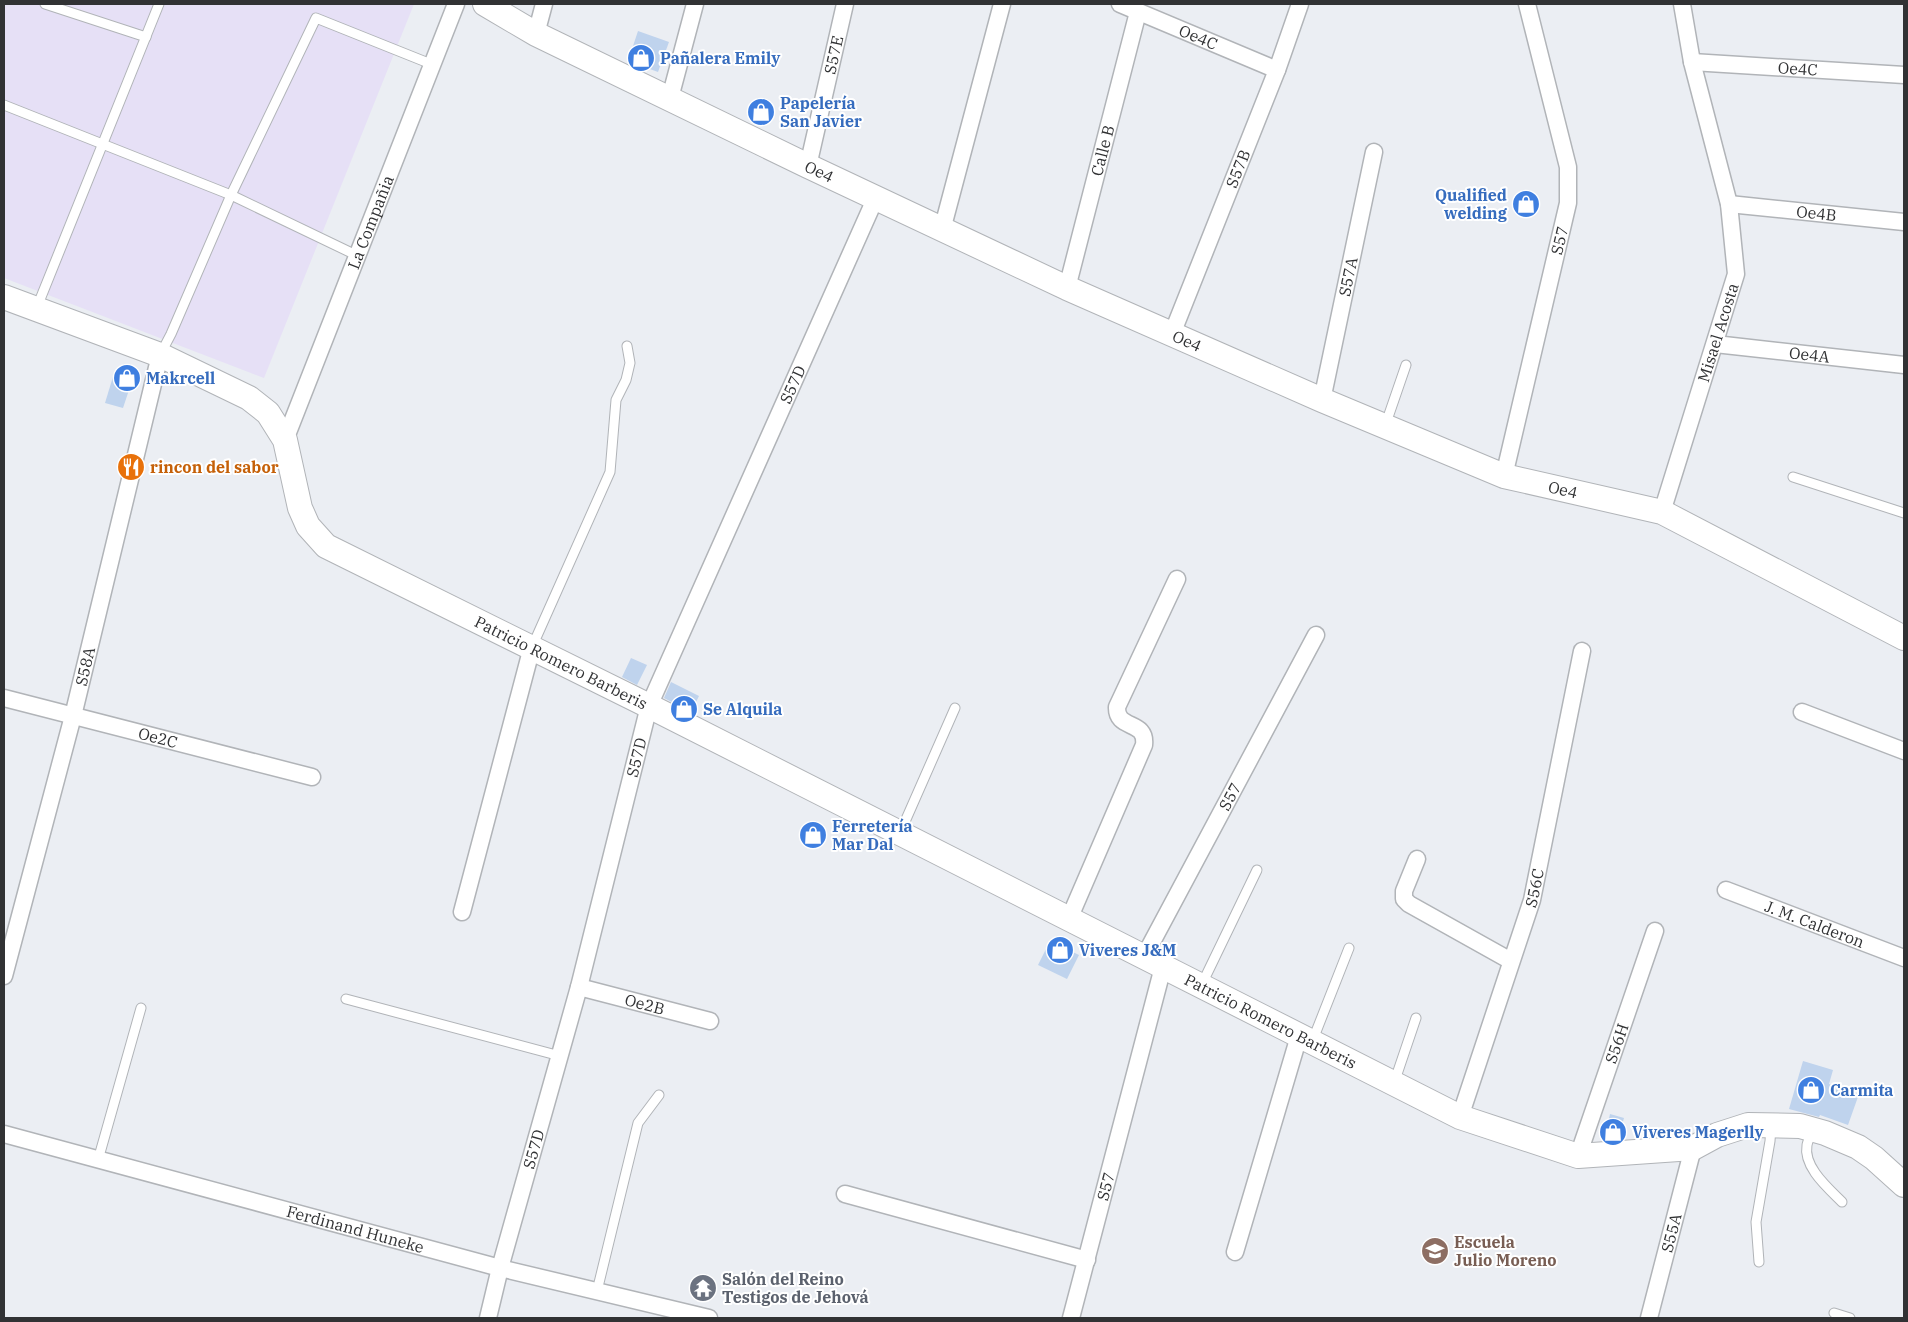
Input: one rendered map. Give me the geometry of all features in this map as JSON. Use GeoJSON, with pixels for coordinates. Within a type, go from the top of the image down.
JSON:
{"type":"FeatureCollection","features":[{"type":"Feature","properties":{"kind":"street","name":"La Compañia"},"geometry":{"type":"LineString","coordinates":[[285,440],[456,4]]}},
{"type":"Feature","properties":{"kind":"street","name":"Oe4"},"geometry":{"type":"LineString","coordinates":[[484,4],[536,34],[808,166],[1067,288],[1322,400],[1504,476],[1662,512],[1904,638]]}},
{"type":"Feature","properties":{"kind":"street"},"geometry":{"type":"LineString","coordinates":[[536,34],[544,4]]}},
{"type":"Feature","properties":{"kind":"street"},"geometry":{"type":"LineString","coordinates":[[670,98],[695,4]]}},
{"type":"Feature","properties":{"kind":"street","name":"S57E"},"geometry":{"type":"LineString","coordinates":[[808,166],[845,4]]}},
{"type":"Feature","properties":{"kind":"street"},"geometry":{"type":"LineString","coordinates":[[942,230],[1002,4]]}},
{"type":"Feature","properties":{"kind":"street","name":"Oe4C"},"geometry":{"type":"LineString","coordinates":[[1120,4],[1277,70]]}},
{"type":"Feature","properties":{"kind":"street","name":"S57B"},"geometry":{"type":"LineString","coordinates":[[1172,334],[1277,70],[1300,4]]}},
{"type":"Feature","properties":{"kind":"street","name":"S57"},"geometry":{"type":"LineString","coordinates":[[1504,476],[1568,203],[1568,167],[1527,4]]}},
{"type":"Feature","properties":{"kind":"street","name":"Misael Acosta"},"geometry":{"type":"LineString","coordinates":[[1662,512],[1736,274],[1729,204],[1692,62],[1682,4]]}},
{"type":"Feature","properties":{"kind":"street","name":"Calle B"},"geometry":{"type":"LineString","coordinates":[[1067,288],[1138,12]]}},
{"type":"Feature","properties":{"kind":"street","name":"Oe4C"},"geometry":{"type":"LineString","coordinates":[[1692,62],[1904,76]]}},
{"type":"Feature","properties":{"kind":"street","name":"S57A"},"geometry":{"type":"LineString","coordinates":[[1322,400],[1374,152]]}},
{"type":"Feature","properties":{"kind":"street","name":"S57D"},"geometry":{"type":"LineString","coordinates":[[488,1318],[500,1268],[580,987],[649,706],[876,197]]}},
{"type":"Feature","properties":{"kind":"street","name":"Oe4B"},"geometry":{"type":"LineString","coordinates":[[1729,204],[1904,222]]}},
{"type":"Feature","properties":{"kind":"street","name":"Patricio Romero Barberis"},"geometry":{"type":"LineString","coordinates":[[4,298],[160,355],[249,398],[268,412],[285,440],[300,508],[308,526],[326,546],[532,647],[1460,1117],[1578,1156],[1693,1148],[1716,1136],[1748,1126],[1800,1126],[1825,1133],[1858,1147],[1874,1158],[1904,1185]]}},
{"type":"Feature","properties":{"kind":"street","name":"Oe4A"},"geometry":{"type":"LineString","coordinates":[[1715,344],[1904,365]]}},
{"type":"Feature","properties":{"kind":"street","name":"S58A"},"geometry":{"type":"LineString","coordinates":[[4,976],[74,716],[160,355]]}},
{"type":"Feature","properties":{"kind":"street"},"geometry":{"type":"LineString","coordinates":[[1069,919],[1144,745],[1145,737],[1141,730],[1121,720],[1117,715],[1117,707],[1177,579]]}},
{"type":"Feature","properties":{"kind":"street","name":"S57"},"geometry":{"type":"LineString","coordinates":[[1071,1318],[1086,1260],[1153,962],[1316,635]]}},
{"type":"Feature","properties":{"kind":"street"},"geometry":{"type":"LineString","coordinates":[[462,912],[532,647]]}},
{"type":"Feature","properties":{"kind":"street","name":"S56C"},"geometry":{"type":"LineString","coordinates":[[1460,1117],[1532,900],[1582,651]]}},
{"type":"Feature","properties":{"kind":"street","name":"Oe2C"},"geometry":{"type":"LineString","coordinates":[[4,698],[312,777]]}},
{"type":"Feature","properties":{"kind":"street"},"geometry":{"type":"LineString","coordinates":[[1802,712],[1904,751]]}},
{"type":"Feature","properties":{"kind":"street"},"geometry":{"type":"LineString","coordinates":[[1416,859],[1404,891],[1404,899],[1409,904],[1511,961]]}},
{"type":"Feature","properties":{"kind":"street","name":"J. M. Calderon"},"geometry":{"type":"LineString","coordinates":[[1726,890],[1904,958]]}},
{"type":"Feature","properties":{"kind":"street","name":"S56H"},"geometry":{"type":"LineString","coordinates":[[1578,1156],[1655,931]]}},
{"type":"Feature","properties":{"kind":"street","name":"Oe2B"},"geometry":{"type":"LineString","coordinates":[[580,987],[710,1021]]}},
{"type":"Feature","properties":{"kind":"street"},"geometry":{"type":"LineString","coordinates":[[1235,1252],[1306,1039]]}},
{"type":"Feature","properties":{"kind":"street","name":"Ferdinand Huneke"},"geometry":{"type":"LineString","coordinates":[[4,1134],[500,1268],[709,1318]]}},
{"type":"Feature","properties":{"kind":"street","name":"S55A"},"geometry":{"type":"LineString","coordinates":[[1649,1318],[1693,1148]]}},
{"type":"Feature","properties":{"kind":"street"},"geometry":{"type":"LineString","coordinates":[[845,1194],[1086,1260]]}},
{"type":"Feature","properties":{"kind":"lane"},"geometry":{"type":"LineString","coordinates":[[45,4],[146,37]]}},
{"type":"Feature","properties":{"kind":"lane"},"geometry":{"type":"LineString","coordinates":[[36,310],[159,4]]}},
{"type":"Feature","properties":{"kind":"lane"},"geometry":{"type":"LineString","coordinates":[[160,355],[171,334],[231,195],[316,18],[431,64]]}},
{"type":"Feature","properties":{"kind":"lane"},"geometry":{"type":"LineString","coordinates":[[4,105],[231,195],[356,255]]}},
{"type":"Feature","properties":{"kind":"lane"},"geometry":{"type":"LineString","coordinates":[[532,647],[610,472],[616,400],[626,380],[630,363],[627,346]]}},
{"type":"Feature","properties":{"kind":"lane"},"geometry":{"type":"LineString","coordinates":[[1385,426],[1406,365]]}},
{"type":"Feature","properties":{"kind":"lane"},"geometry":{"type":"LineString","coordinates":[[1793,477],[1904,513]]}},
{"type":"Feature","properties":{"kind":"lane"},"geometry":{"type":"LineString","coordinates":[[900,833],[954,708]]}},
{"type":"Feature","properties":{"kind":"lane"},"geometry":{"type":"LineString","coordinates":[[1201,986],[1257,870]]}},
{"type":"Feature","properties":{"kind":"lane"},"geometry":{"type":"LineString","coordinates":[[1306,1039],[1349,948]]}},
{"type":"Feature","properties":{"kind":"lane"},"geometry":{"type":"LineString","coordinates":[[346,999],[560,1056]]}},
{"type":"Feature","properties":{"kind":"lane"},"geometry":{"type":"LineString","coordinates":[[98,1160],[141,1008]]}},
{"type":"Feature","properties":{"kind":"lane"},"geometry":{"type":"LineString","coordinates":[[1394,1084],[1416,1018]]}},
{"type":"Feature","properties":{"kind":"lane"},"geometry":{"type":"LineString","coordinates":[[597,1291],[638,1123],[659,1094]]}},
{"type":"Feature","properties":{"kind":"lane"},"geometry":{"type":"LineString","coordinates":[[1759,1262],[1756,1222],[1771,1125]]}},
{"type":"Feature","properties":{"kind":"lane"},"geometry":{"type":"LineString","coordinates":[[1813,1129],[1806,1146],[1811,1167],[1822,1182],[1842,1202]]}},
{"type":"Feature","properties":{"kind":"lane"},"geometry":{"type":"LineString","coordinates":[[1834,1313],[1850,1318]]}},
{"type":"Feature","properties":{"kind":"shaded area"},"geometry":{"type":"Polygon","coordinates":[[[4,4],[414,4],[264,378],[4,278],[4,4]]]}},
{"type":"Feature","properties":{"kind":"building"},"geometry":{"type":"Polygon","coordinates":[[[638,31],[669,42],[658,72],[628,61],[638,31]]]}},
{"type":"Feature","properties":{"kind":"building"},"geometry":{"type":"Polygon","coordinates":[[[115,370],[134,375],[123,408],[105,403],[115,370]]]}},
{"type":"Feature","properties":{"kind":"building"},"geometry":{"type":"Polygon","coordinates":[[[631,658],[647,665],[637,685],[622,677],[631,658]]]}},
{"type":"Feature","properties":{"kind":"building"},"geometry":{"type":"Polygon","coordinates":[[[671,682],[699,696],[691,712],[664,698],[671,682]]]}},
{"type":"Feature","properties":{"kind":"building","name":"Ferretería Mar Dal"},"geometry":{"type":"Polygon","coordinates":[[[809,824],[824,830],[817,847],[802,840],[809,824]]]}},
{"type":"Feature","properties":{"kind":"building"},"geometry":{"type":"Polygon","coordinates":[[[1050,941],[1079,955],[1067,979],[1038,965],[1050,941]]]}},
{"type":"Feature","properties":{"kind":"building","name":"Carmita"},"geometry":{"type":"Polygon","coordinates":[[[1803,1061],[1833,1070],[1829,1084],[1859,1094],[1848,1125],[1820,1115],[1819,1117],[1789,1109],[1803,1061]]]}},
{"type":"Feature","properties":{"kind":"building","name":"Viveres Magerlly"},"geometry":{"type":"Polygon","coordinates":[[[1610,1114],[1624,1118],[1618,1139],[1604,1140],[1610,1114]]]}},
{"type":"Feature","properties":{"kind":"place","name":"Pañalera Emily"},"geometry":{"type":"Point","coordinates":[641,58]}},
{"type":"Feature","properties":{"kind":"place","name":"Papelería San Javier"},"geometry":{"type":"Point","coordinates":[761,112]}},
{"type":"Feature","properties":{"kind":"place","name":"Qualified welding"},"geometry":{"type":"Point","coordinates":[1526,204]}},
{"type":"Feature","properties":{"kind":"place","name":"Makrcell"},"geometry":{"type":"Point","coordinates":[127,378]}},
{"type":"Feature","properties":{"kind":"place","name":"rincon del sabor"},"geometry":{"type":"Point","coordinates":[131,467]}},
{"type":"Feature","properties":{"kind":"place","name":"Se Alquila"},"geometry":{"type":"Point","coordinates":[684,709]}},
{"type":"Feature","properties":{"kind":"place","name":"Ferretería Mar Dal"},"geometry":{"type":"Point","coordinates":[813,835]}},
{"type":"Feature","properties":{"kind":"place","name":"Viveres J&M"},"geometry":{"type":"Point","coordinates":[1060,950]}},
{"type":"Feature","properties":{"kind":"place","name":"Carmita"},"geometry":{"type":"Point","coordinates":[1811,1090]}},
{"type":"Feature","properties":{"kind":"place","name":"Viveres Magerlly"},"geometry":{"type":"Point","coordinates":[1613,1132]}},
{"type":"Feature","properties":{"kind":"place","name":"Escuela Julio Moreno"},"geometry":{"type":"Point","coordinates":[1435,1251]}},
{"type":"Feature","properties":{"kind":"place","name":"Salón del Reino Testigos de Jehová"},"geometry":{"type":"Point","coordinates":[703,1288]}}]}
